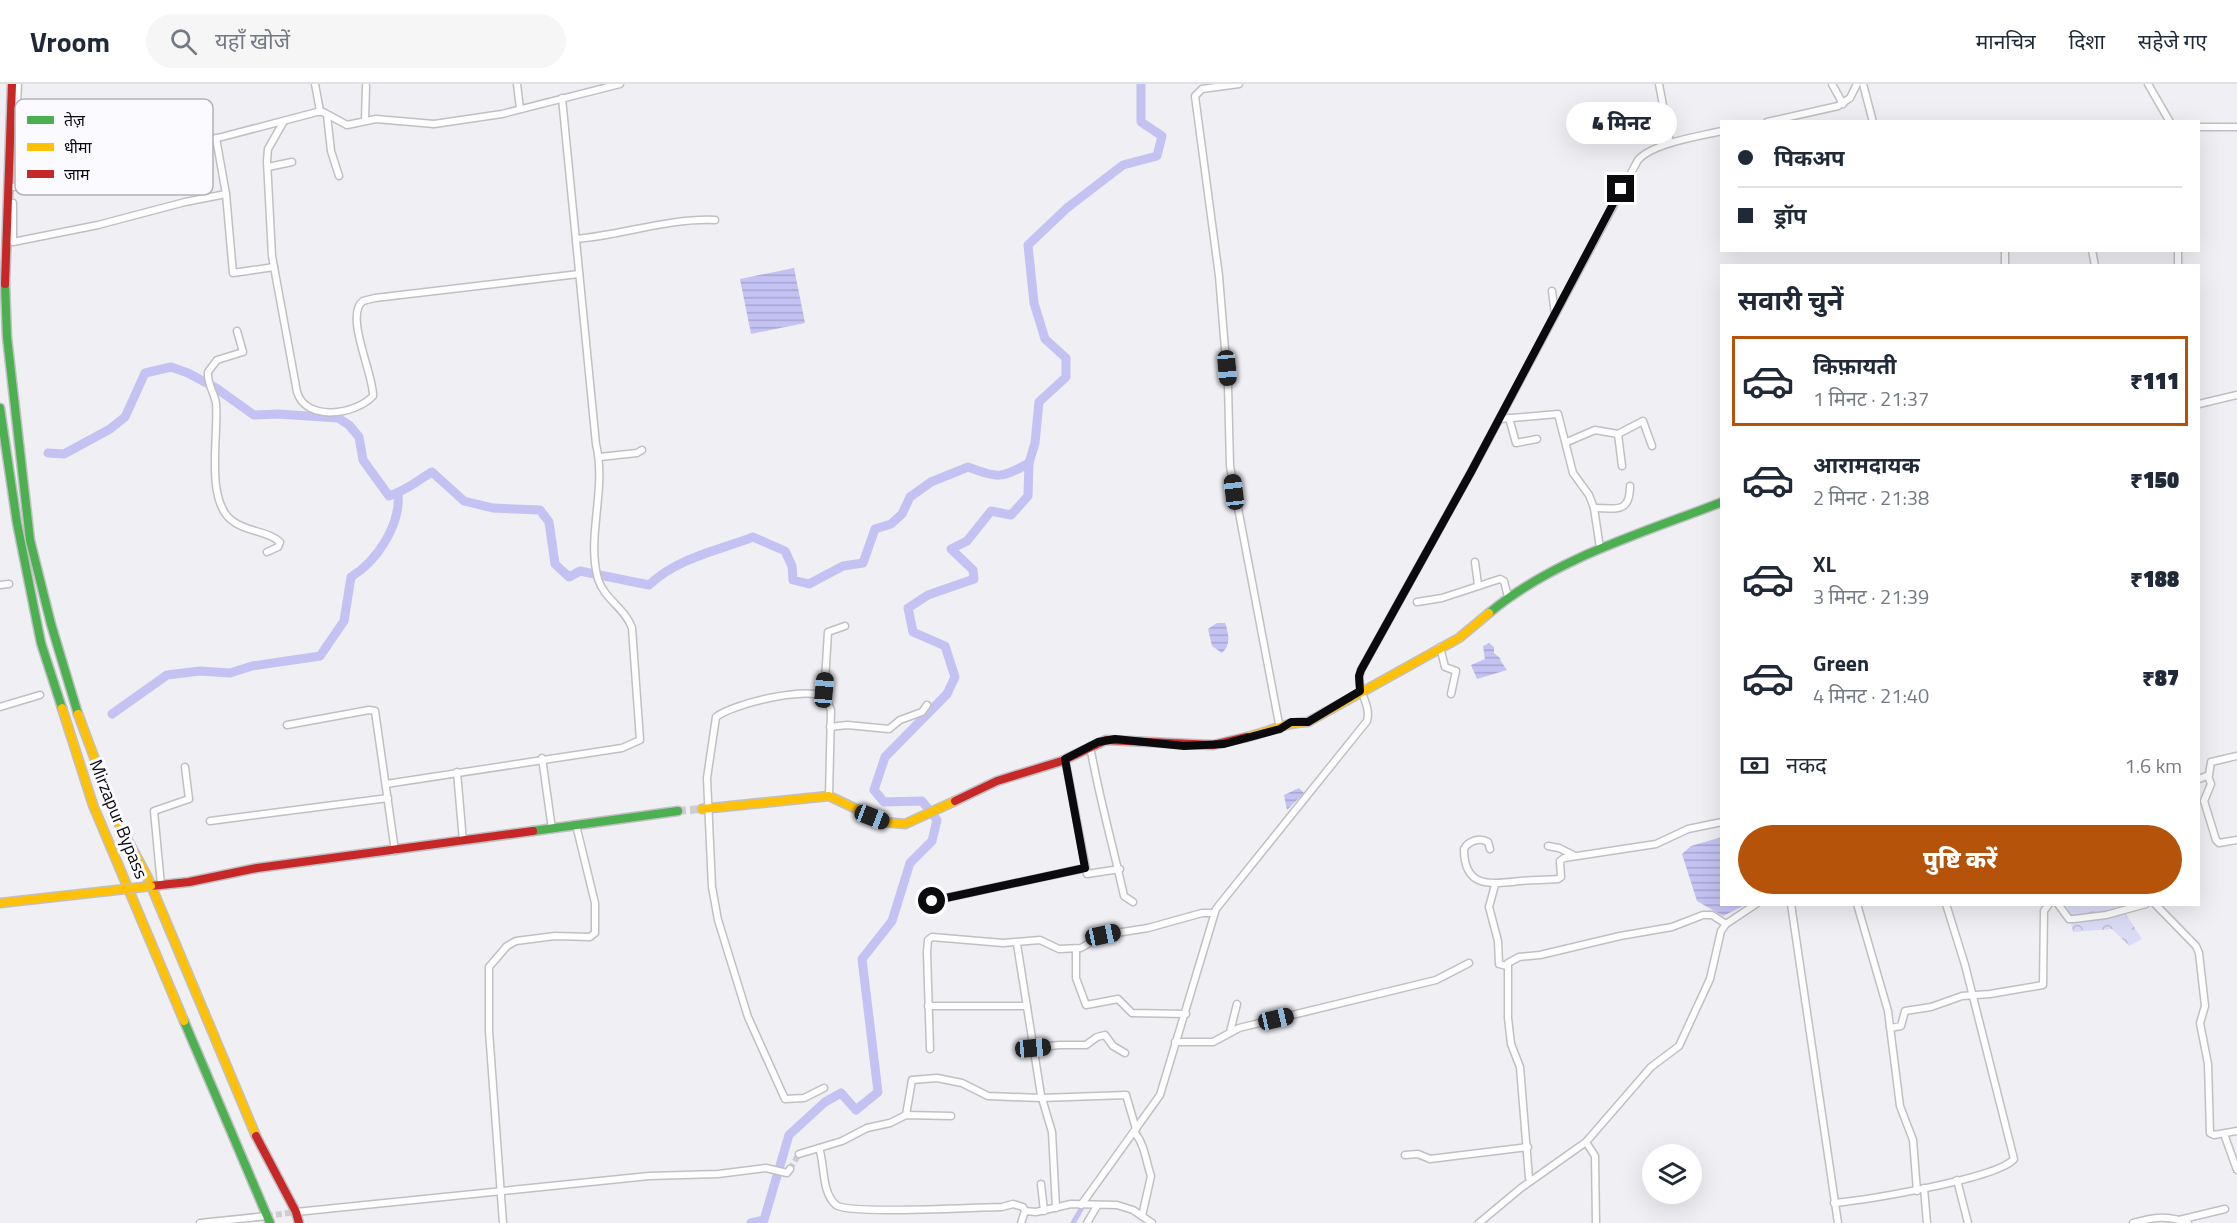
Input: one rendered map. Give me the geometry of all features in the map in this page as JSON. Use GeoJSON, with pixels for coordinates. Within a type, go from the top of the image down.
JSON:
{"type":"FeatureCollection","features":[{"type":"Feature","properties":{"kind":"main road"},"geometry":{"type":"LineString","coordinates":[[12,84],[5,290],[17,441],[30,540],[51,624],[78,713],[119,824],[151,886],[260,1144],[296,1212],[299,1223]]}},
{"type":"Feature","properties":{"kind":"main road","name":"Mirzapur Bypass"},"geometry":{"type":"LineString","coordinates":[[0,408],[17,523],[41,643],[81,769],[93,805],[268,1219]]}},
{"type":"Feature","properties":{"kind":"main road"},"geometry":{"type":"LineString","coordinates":[[706,809],[829,796],[884,822],[900,824],[917,820],[997,781],[1065,759],[1090,746],[1115,739],[1184,746],[1213,745],[1280,729],[1291,722],[1313,720],[1468,632],[1508,597],[1599,548],[1720,503]]}},
{"type":"Feature","properties":{"kind":"main road"},"geometry":{"type":"LineString","coordinates":[[0,903],[189,882],[257,868],[678,811]]}},
{"type":"Feature","properties":{"kind":"street"},"geometry":{"type":"LineString","coordinates":[[17,99],[18,84]]}},
{"type":"Feature","properties":{"kind":"street"},"geometry":{"type":"LineString","coordinates":[[315,84],[320,111]]}},
{"type":"Feature","properties":{"kind":"street"},"geometry":{"type":"LineString","coordinates":[[517,84],[520,109]]}},
{"type":"Feature","properties":{"kind":"street"},"geometry":{"type":"LineString","coordinates":[[213,139],[320,111],[347,125],[376,119],[434,124],[520,109],[620,84]]}},
{"type":"Feature","properties":{"kind":"street"},"geometry":{"type":"LineString","coordinates":[[1239,84],[1199,90],[1195,96],[1220,287],[1228,386],[1230,466],[1280,729]]}},
{"type":"Feature","properties":{"kind":"street"},"geometry":{"type":"LineString","coordinates":[[1659,84],[1670,143]]}},
{"type":"Feature","properties":{"kind":"street"},"geometry":{"type":"LineString","coordinates":[[1832,84],[1843,104]]}},
{"type":"Feature","properties":{"kind":"street"},"geometry":{"type":"LineString","coordinates":[[1775,120],[1843,104],[1857,84]]}},
{"type":"Feature","properties":{"kind":"street"},"geometry":{"type":"LineString","coordinates":[[1863,84],[1872,120]]}},
{"type":"Feature","properties":{"kind":"street"},"geometry":{"type":"LineString","coordinates":[[2148,84],[2166,120]]}},
{"type":"Feature","properties":{"kind":"street"},"geometry":{"type":"LineString","coordinates":[[365,121],[366,86]]}},
{"type":"Feature","properties":{"kind":"street"},"geometry":{"type":"LineString","coordinates":[[386,784],[542,758],[622,748],[640,740],[632,628],[598,576],[595,546],[601,470],[596,444],[562,98]]}},
{"type":"Feature","properties":{"kind":"street"},"geometry":{"type":"LineString","coordinates":[[327,115],[330,142],[339,176]]}},
{"type":"Feature","properties":{"kind":"street"},"geometry":{"type":"LineString","coordinates":[[284,121],[268,149],[274,267],[283,310],[286,344],[299,398],[309,407],[330,413],[346,411],[373,396],[361,346],[357,312],[363,301],[579,274]]}},
{"type":"Feature","properties":{"kind":"street"},"geometry":{"type":"LineString","coordinates":[[2200,127],[2237,127]]}},
{"type":"Feature","properties":{"kind":"street"},"geometry":{"type":"LineString","coordinates":[[1083,1205],[1136,1134],[1160,1095],[1178,1042],[1214,913],[1221,901],[1367,721],[1369,712],[1359,676],[1361,670],[1504,419],[1555,314],[1638,160],[1670,143],[1720,131]]}},
{"type":"Feature","properties":{"kind":"street"},"geometry":{"type":"LineString","coordinates":[[216,138],[226,194],[233,273],[274,267]]}},
{"type":"Feature","properties":{"kind":"street"},"geometry":{"type":"LineString","coordinates":[[15,146],[13,242],[98,225],[185,202],[226,194]]}},
{"type":"Feature","properties":{"kind":"street"},"geometry":{"type":"LineString","coordinates":[[268,167],[292,162]]}},
{"type":"Feature","properties":{"kind":"street"},"geometry":{"type":"LineString","coordinates":[[576,239],[601,237],[693,219],[715,219]]}},
{"type":"Feature","properties":{"kind":"street"},"geometry":{"type":"LineString","coordinates":[[1552,291],[1555,314]]}},
{"type":"Feature","properties":{"kind":"street"},"geometry":{"type":"LineString","coordinates":[[237,332],[243,352],[217,360],[208,372],[207,380],[211,388],[216,416],[214,467],[217,478],[216,497],[232,522],[262,534],[274,536],[280,542],[278,547],[267,552]]}},
{"type":"Feature","properties":{"kind":"street"},"geometry":{"type":"LineString","coordinates":[[2200,404],[2237,395]]}},
{"type":"Feature","properties":{"kind":"street"},"geometry":{"type":"LineString","coordinates":[[1504,419],[1556,412],[1563,439],[1567,442],[1573,473],[1587,491],[1594,508],[1599,548]]}},
{"type":"Feature","properties":{"kind":"street"},"geometry":{"type":"LineString","coordinates":[[1504,419],[1515,443],[1537,439]]}},
{"type":"Feature","properties":{"kind":"street"},"geometry":{"type":"LineString","coordinates":[[1567,442],[1595,430],[1618,434],[1643,421],[1652,446]]}},
{"type":"Feature","properties":{"kind":"street"},"geometry":{"type":"LineString","coordinates":[[1618,434],[1622,466]]}},
{"type":"Feature","properties":{"kind":"street"},"geometry":{"type":"LineString","coordinates":[[600,457],[638,453],[642,450]]}},
{"type":"Feature","properties":{"kind":"street"},"geometry":{"type":"LineString","coordinates":[[1594,508],[1615,508],[1626,505],[1629,501],[1630,486]]}},
{"type":"Feature","properties":{"kind":"street"},"geometry":{"type":"LineString","coordinates":[[1475,562],[1478,585]]}},
{"type":"Feature","properties":{"kind":"street"},"geometry":{"type":"LineString","coordinates":[[1417,602],[1442,598],[1478,585],[1503,580],[1508,597]]}},
{"type":"Feature","properties":{"kind":"street"},"geometry":{"type":"LineString","coordinates":[[0,585],[9,584]]}},
{"type":"Feature","properties":{"kind":"street"},"geometry":{"type":"LineString","coordinates":[[829,796],[831,710],[824,696],[828,632],[845,626]]}},
{"type":"Feature","properties":{"kind":"street"},"geometry":{"type":"LineString","coordinates":[[1440,647],[1445,667],[1456,671],[1451,694]]}},
{"type":"Feature","properties":{"kind":"street"},"geometry":{"type":"LineString","coordinates":[[824,696],[800,694],[770,698],[716,717],[708,761],[706,809],[712,887],[718,920],[748,1017],[785,1099],[804,1098],[824,1088]]}},
{"type":"Feature","properties":{"kind":"street"},"geometry":{"type":"LineString","coordinates":[[0,707],[40,695]]}},
{"type":"Feature","properties":{"kind":"street"},"geometry":{"type":"LineString","coordinates":[[830,727],[847,725],[889,729],[902,718],[922,712],[927,705]]}},
{"type":"Feature","properties":{"kind":"street"},"geometry":{"type":"LineString","coordinates":[[286,724],[374,710],[395,851]]}},
{"type":"Feature","properties":{"kind":"street"},"geometry":{"type":"LineString","coordinates":[[1090,746],[1114,853],[1120,869],[1124,898],[1133,902]]}},
{"type":"Feature","properties":{"kind":"street"},"geometry":{"type":"LineString","coordinates":[[2237,756],[2211,762],[2208,776],[2211,784],[2204,801],[2216,840],[2219,843],[2237,840]]}},
{"type":"Feature","properties":{"kind":"street"},"geometry":{"type":"LineString","coordinates":[[542,758],[552,829]]}},
{"type":"Feature","properties":{"kind":"street"},"geometry":{"type":"LineString","coordinates":[[1065,759],[1085,868],[1089,876],[1120,869]]}},
{"type":"Feature","properties":{"kind":"street"},"geometry":{"type":"LineString","coordinates":[[161,885],[154,811],[189,799],[185,767]]}},
{"type":"Feature","properties":{"kind":"street"},"geometry":{"type":"LineString","coordinates":[[457,772],[463,841]]}},
{"type":"Feature","properties":{"kind":"street"},"geometry":{"type":"LineString","coordinates":[[2200,779],[2208,776]]}},
{"type":"Feature","properties":{"kind":"street"},"geometry":{"type":"LineString","coordinates":[[210,821],[388,798]]}},
{"type":"Feature","properties":{"kind":"street"},"geometry":{"type":"LineString","coordinates":[[1490,849],[1486,841],[1477,840],[1465,846],[1463,853],[1475,879],[1495,885],[1558,879],[1562,876],[1561,859],[1656,844],[1688,830],[1720,822]]}},
{"type":"Feature","properties":{"kind":"street"},"geometry":{"type":"LineString","coordinates":[[503,1223],[489,1031],[488,971],[493,961],[516,941],[555,936],[590,937],[596,933],[594,903],[576,825]]}},
{"type":"Feature","properties":{"kind":"street"},"geometry":{"type":"LineString","coordinates":[[1548,846],[1559,848],[1573,856]]}},
{"type":"Feature","properties":{"kind":"street"},"geometry":{"type":"LineString","coordinates":[[932,901],[1085,868]]}},
{"type":"Feature","properties":{"kind":"street"},"geometry":{"type":"LineString","coordinates":[[1495,885],[1490,911],[1498,941],[1499,964],[1507,966]]}},
{"type":"Feature","properties":{"kind":"street"},"geometry":{"type":"LineString","coordinates":[[1479,1223],[1532,1180],[1586,1143],[1651,1067],[1671,1053],[1682,1041],[1710,979],[1721,931],[1726,924],[1753,906]]}},
{"type":"Feature","properties":{"kind":"street"},"geometry":{"type":"LineString","coordinates":[[1791,906],[1838,1223]]}},
{"type":"Feature","properties":{"kind":"street"},"geometry":{"type":"LineString","coordinates":[[1858,906],[1888,1011],[1899,1082],[1900,1106],[1913,1140],[1917,1191]]}},
{"type":"Feature","properties":{"kind":"street"},"geometry":{"type":"LineString","coordinates":[[1834,1203],[1917,1191],[2009,1164],[2014,1157],[1947,906]]}},
{"type":"Feature","properties":{"kind":"street"},"geometry":{"type":"LineString","coordinates":[[1890,1028],[1901,1026],[1905,1011],[1931,1007],[1972,994],[1990,994],[2044,984],[2044,911],[2048,906]]}},
{"type":"Feature","properties":{"kind":"street"},"geometry":{"type":"LineString","coordinates":[[2059,906],[2069,919],[2074,919],[2106,915],[2139,906]]}},
{"type":"Feature","properties":{"kind":"street"},"geometry":{"type":"LineString","coordinates":[[2158,906],[2198,950],[2205,1006],[2200,1023],[2208,1064],[2210,1131],[2214,1135],[2237,1131]]}},
{"type":"Feature","properties":{"kind":"street"},"geometry":{"type":"LineString","coordinates":[[930,1049],[929,938],[949,937],[1017,944],[1040,940],[1054,948],[1076,949],[1084,947],[1103,935],[1159,926],[1202,913],[1214,913]]}},
{"type":"Feature","properties":{"kind":"street"},"geometry":{"type":"LineString","coordinates":[[1532,1180],[1529,1178],[1520,1067],[1511,1044],[1508,1018],[1507,966],[1510,960],[1672,927],[1703,915],[1712,915],[1726,924]]}},
{"type":"Feature","properties":{"kind":"street"},"geometry":{"type":"LineString","coordinates":[[1017,944],[1041,1098],[1052,1132],[1056,1208]]}},
{"type":"Feature","properties":{"kind":"street"},"geometry":{"type":"LineString","coordinates":[[1076,949],[1076,978],[1086,1005],[1113,999],[1121,1001],[1132,1013],[1186,1014]]}},
{"type":"Feature","properties":{"kind":"street"},"geometry":{"type":"LineString","coordinates":[[1178,1042],[1213,1042],[1239,1028],[1436,980],[1469,963]]}},
{"type":"Feature","properties":{"kind":"street"},"geometry":{"type":"LineString","coordinates":[[1229,1034],[1238,1004]]}},
{"type":"Feature","properties":{"kind":"street"},"geometry":{"type":"LineString","coordinates":[[928,1006],[1027,1006]]}},
{"type":"Feature","properties":{"kind":"street"},"geometry":{"type":"LineString","coordinates":[[1033,1048],[1086,1045],[1097,1037],[1105,1035],[1113,1046],[1125,1053]]}},
{"type":"Feature","properties":{"kind":"street"},"geometry":{"type":"LineString","coordinates":[[906,1115],[910,1083],[917,1078],[937,1078],[962,1083],[983,1095],[1041,1098],[1126,1095],[1136,1134],[1151,1176],[1142,1216]]}},
{"type":"Feature","properties":{"kind":"street"},"geometry":{"type":"LineString","coordinates":[[799,1154],[842,1141],[867,1128],[885,1125],[906,1115],[951,1116]]}},
{"type":"Feature","properties":{"kind":"street"},"geometry":{"type":"LineString","coordinates":[[2224,1134],[2237,1170]]}},
{"type":"Feature","properties":{"kind":"street"},"geometry":{"type":"LineString","coordinates":[[1586,1143],[1595,1156],[1596,1223]]}},
{"type":"Feature","properties":{"kind":"street"},"geometry":{"type":"LineString","coordinates":[[1405,1155],[1423,1154],[1430,1159],[1528,1147]]}},
{"type":"Feature","properties":{"kind":"street"},"geometry":{"type":"LineString","coordinates":[[819,1148],[828,1191],[833,1202],[840,1207],[891,1210],[1002,1207],[1013,1204],[1023,1207],[1025,1211]]}},
{"type":"Feature","properties":{"kind":"street"},"geometry":{"type":"LineString","coordinates":[[296,1212],[649,1176],[718,1174],[771,1168],[787,1170]]}},
{"type":"Feature","properties":{"kind":"street"},"geometry":{"type":"LineString","coordinates":[[1957,1180],[1968,1223]]}},
{"type":"Feature","properties":{"kind":"street"},"geometry":{"type":"LineString","coordinates":[[1041,1184],[1044,1211]]}},
{"type":"Feature","properties":{"kind":"street"},"geometry":{"type":"LineString","coordinates":[[1924,1188],[1926,1223]]}},
{"type":"Feature","properties":{"kind":"street"},"geometry":{"type":"LineString","coordinates":[[1025,1211],[1044,1211],[1083,1205],[1126,1206],[1152,1223]]}},
{"type":"Feature","properties":{"kind":"street"},"geometry":{"type":"LineString","coordinates":[[1087,1223],[1096,1206]]}},
{"type":"Feature","properties":{"kind":"street"},"geometry":{"type":"LineString","coordinates":[[2179,1220],[2225,1209]]}},
{"type":"Feature","properties":{"kind":"street"},"geometry":{"type":"LineString","coordinates":[[1021,1223],[1025,1211]]}},
{"type":"Feature","properties":{"kind":"street"},"geometry":{"type":"LineString","coordinates":[[2133,1223],[2156,1216],[2188,1223]]}},
{"type":"Feature","properties":{"kind":"street"},"geometry":{"type":"LineString","coordinates":[[200,1223],[268,1219]]}},
{"type":"Feature","properties":{"kind":"green space"},"geometry":{"type":"Polygon","coordinates":[[[2067,906],[2121,906],[2142,939],[2129,946],[2112,929],[2073,932],[2067,906]]]}},
{"type":"Feature","properties":{"kind":"water"},"geometry":{"type":"Polygon","coordinates":[[[794,268],[805,323],[751,334],[740,279],[794,268]]]}},
{"type":"Feature","properties":{"kind":"water"},"geometry":{"type":"Polygon","coordinates":[[[1217,623],[1225,623],[1228,635],[1227,646],[1222,653],[1212,646],[1208,629],[1217,623]]]}},
{"type":"Feature","properties":{"kind":"water"},"geometry":{"type":"Polygon","coordinates":[[[1489,643],[1494,647],[1494,653],[1501,659],[1507,670],[1477,679],[1471,665],[1485,659],[1483,646],[1489,643]]]}},
{"type":"Feature","properties":{"kind":"water"},"geometry":{"type":"Polygon","coordinates":[[[1299,788],[1304,793],[1287,810],[1284,795],[1299,788]]]}},
{"type":"Feature","properties":{"kind":"water"},"geometry":{"type":"Polygon","coordinates":[[[1720,838],[1720,906],[1743,906],[1723,916],[1697,901],[1682,854],[1691,846],[1720,838]]]}},
{"type":"Feature","properties":{"kind":"waterway"},"geometry":{"type":"LineString","coordinates":[[751,1223],[764,1220],[789,1135],[825,1102],[841,1093],[856,1110],[878,1092],[862,959],[892,921],[910,863],[932,841],[937,820],[922,801],[884,802],[874,790],[885,757],[947,694],[955,677],[945,646],[913,632],[908,608],[928,595],[974,579],[973,570],[951,549],[967,541],[991,511],[1011,515],[1028,496],[1029,463],[1035,443],[1039,402],[1066,377],[1066,358],[1045,339],[1034,303],[1028,245],[1067,208],[1123,165],[1157,156],[1162,136],[1141,122],[1141,84]]}},
{"type":"Feature","properties":{"kind":"waterway"},"geometry":{"type":"LineString","coordinates":[[48,453],[64,454],[110,429],[125,417],[145,373],[171,367],[216,388],[254,415],[278,414],[338,418],[349,425],[359,437],[363,460],[389,496],[432,472],[464,501],[493,508],[540,510],[549,522],[555,564],[569,577],[580,571],[649,585],[672,568],[698,556],[753,537],[785,551],[792,566],[793,580],[809,584],[843,566],[863,563],[875,529],[891,524],[902,514],[910,497],[931,482],[968,467],[999,475],[1012,472],[1029,463]]}},
{"type":"Feature","properties":{"kind":"waterway"},"geometry":{"type":"LineString","coordinates":[[112,714],[167,675],[200,671],[230,673],[252,666],[320,656],[344,621],[351,577],[370,562],[391,529],[396,517],[398,493]]}},
{"type":"Feature","properties":{"kind":"waterway"},"geometry":{"type":"LineString","coordinates":[[1073,1223],[1084,1204]]}},
{"type":"Feature","properties":{"kind":"tunnel"},"geometry":{"type":"LineString","coordinates":[[678,811],[702,809]]}},
{"type":"Feature","properties":{"kind":"tunnel"},"geometry":{"type":"LineString","coordinates":[[790,1169],[799,1154]]}},
{"type":"Feature","properties":{"kind":"tunnel"},"geometry":{"type":"LineString","coordinates":[[267,1216],[296,1212]]}},
{"type":"Feature","properties":{"kind":"traffic: fast"},"geometry":{"type":"LineString","coordinates":[[5,284],[7,337],[30,540],[51,624],[78,714]]}},
{"type":"Feature","properties":{"kind":"traffic: fast"},"geometry":{"type":"LineString","coordinates":[[0,408],[17,523],[41,643],[62,708]]}},
{"type":"Feature","properties":{"kind":"traffic: fast"},"geometry":{"type":"LineString","coordinates":[[1489,613],[1542,577],[1571,562],[1631,536],[1720,503]]}},
{"type":"Feature","properties":{"kind":"traffic: fast"},"geometry":{"type":"LineString","coordinates":[[533,831],[678,811]]}},
{"type":"Feature","properties":{"kind":"traffic: fast"},"geometry":{"type":"LineString","coordinates":[[184,1021],[270,1223]]}},
{"type":"Feature","properties":{"kind":"traffic: slow"},"geometry":{"type":"LineString","coordinates":[[1247,737],[1285,725],[1308,722],[1459,638],[1489,613]]}},
{"type":"Feature","properties":{"kind":"traffic: slow"},"geometry":{"type":"LineString","coordinates":[[62,708],[93,805],[184,1021]]}},
{"type":"Feature","properties":{"kind":"traffic: slow"},"geometry":{"type":"LineString","coordinates":[[78,714],[119,824],[147,876],[256,1136]]}},
{"type":"Feature","properties":{"kind":"traffic: slow"},"geometry":{"type":"LineString","coordinates":[[702,809],[829,796],[884,822],[905,824],[955,801]]}},
{"type":"Feature","properties":{"kind":"traffic: slow"},"geometry":{"type":"LineString","coordinates":[[126,889],[151,886]]}},
{"type":"Feature","properties":{"kind":"traffic: slow"},"geometry":{"type":"LineString","coordinates":[[0,903],[126,889]]}},
{"type":"Feature","properties":{"kind":"traffic: jam"},"geometry":{"type":"LineString","coordinates":[[5,284],[12,84]]}},
{"type":"Feature","properties":{"kind":"traffic: jam"},"geometry":{"type":"LineString","coordinates":[[955,801],[997,781],[1062,761],[1106,740],[1213,745],[1247,737]]}},
{"type":"Feature","properties":{"kind":"traffic: jam"},"geometry":{"type":"LineString","coordinates":[[151,886],[189,882],[257,868],[533,831]]}},
{"type":"Feature","properties":{"kind":"traffic: jam"},"geometry":{"type":"LineString","coordinates":[[256,1136],[296,1212],[299,1223]]}},
{"type":"Feature","properties":{"kind":"route"},"geometry":{"type":"LineString","coordinates":[[932,901],[1085,868],[1065,759],[1098,742],[1115,739],[1184,746],[1224,744],[1280,729],[1291,722],[1308,722],[1360,691],[1361,670],[1524,375],[1621,189]]}}]}
